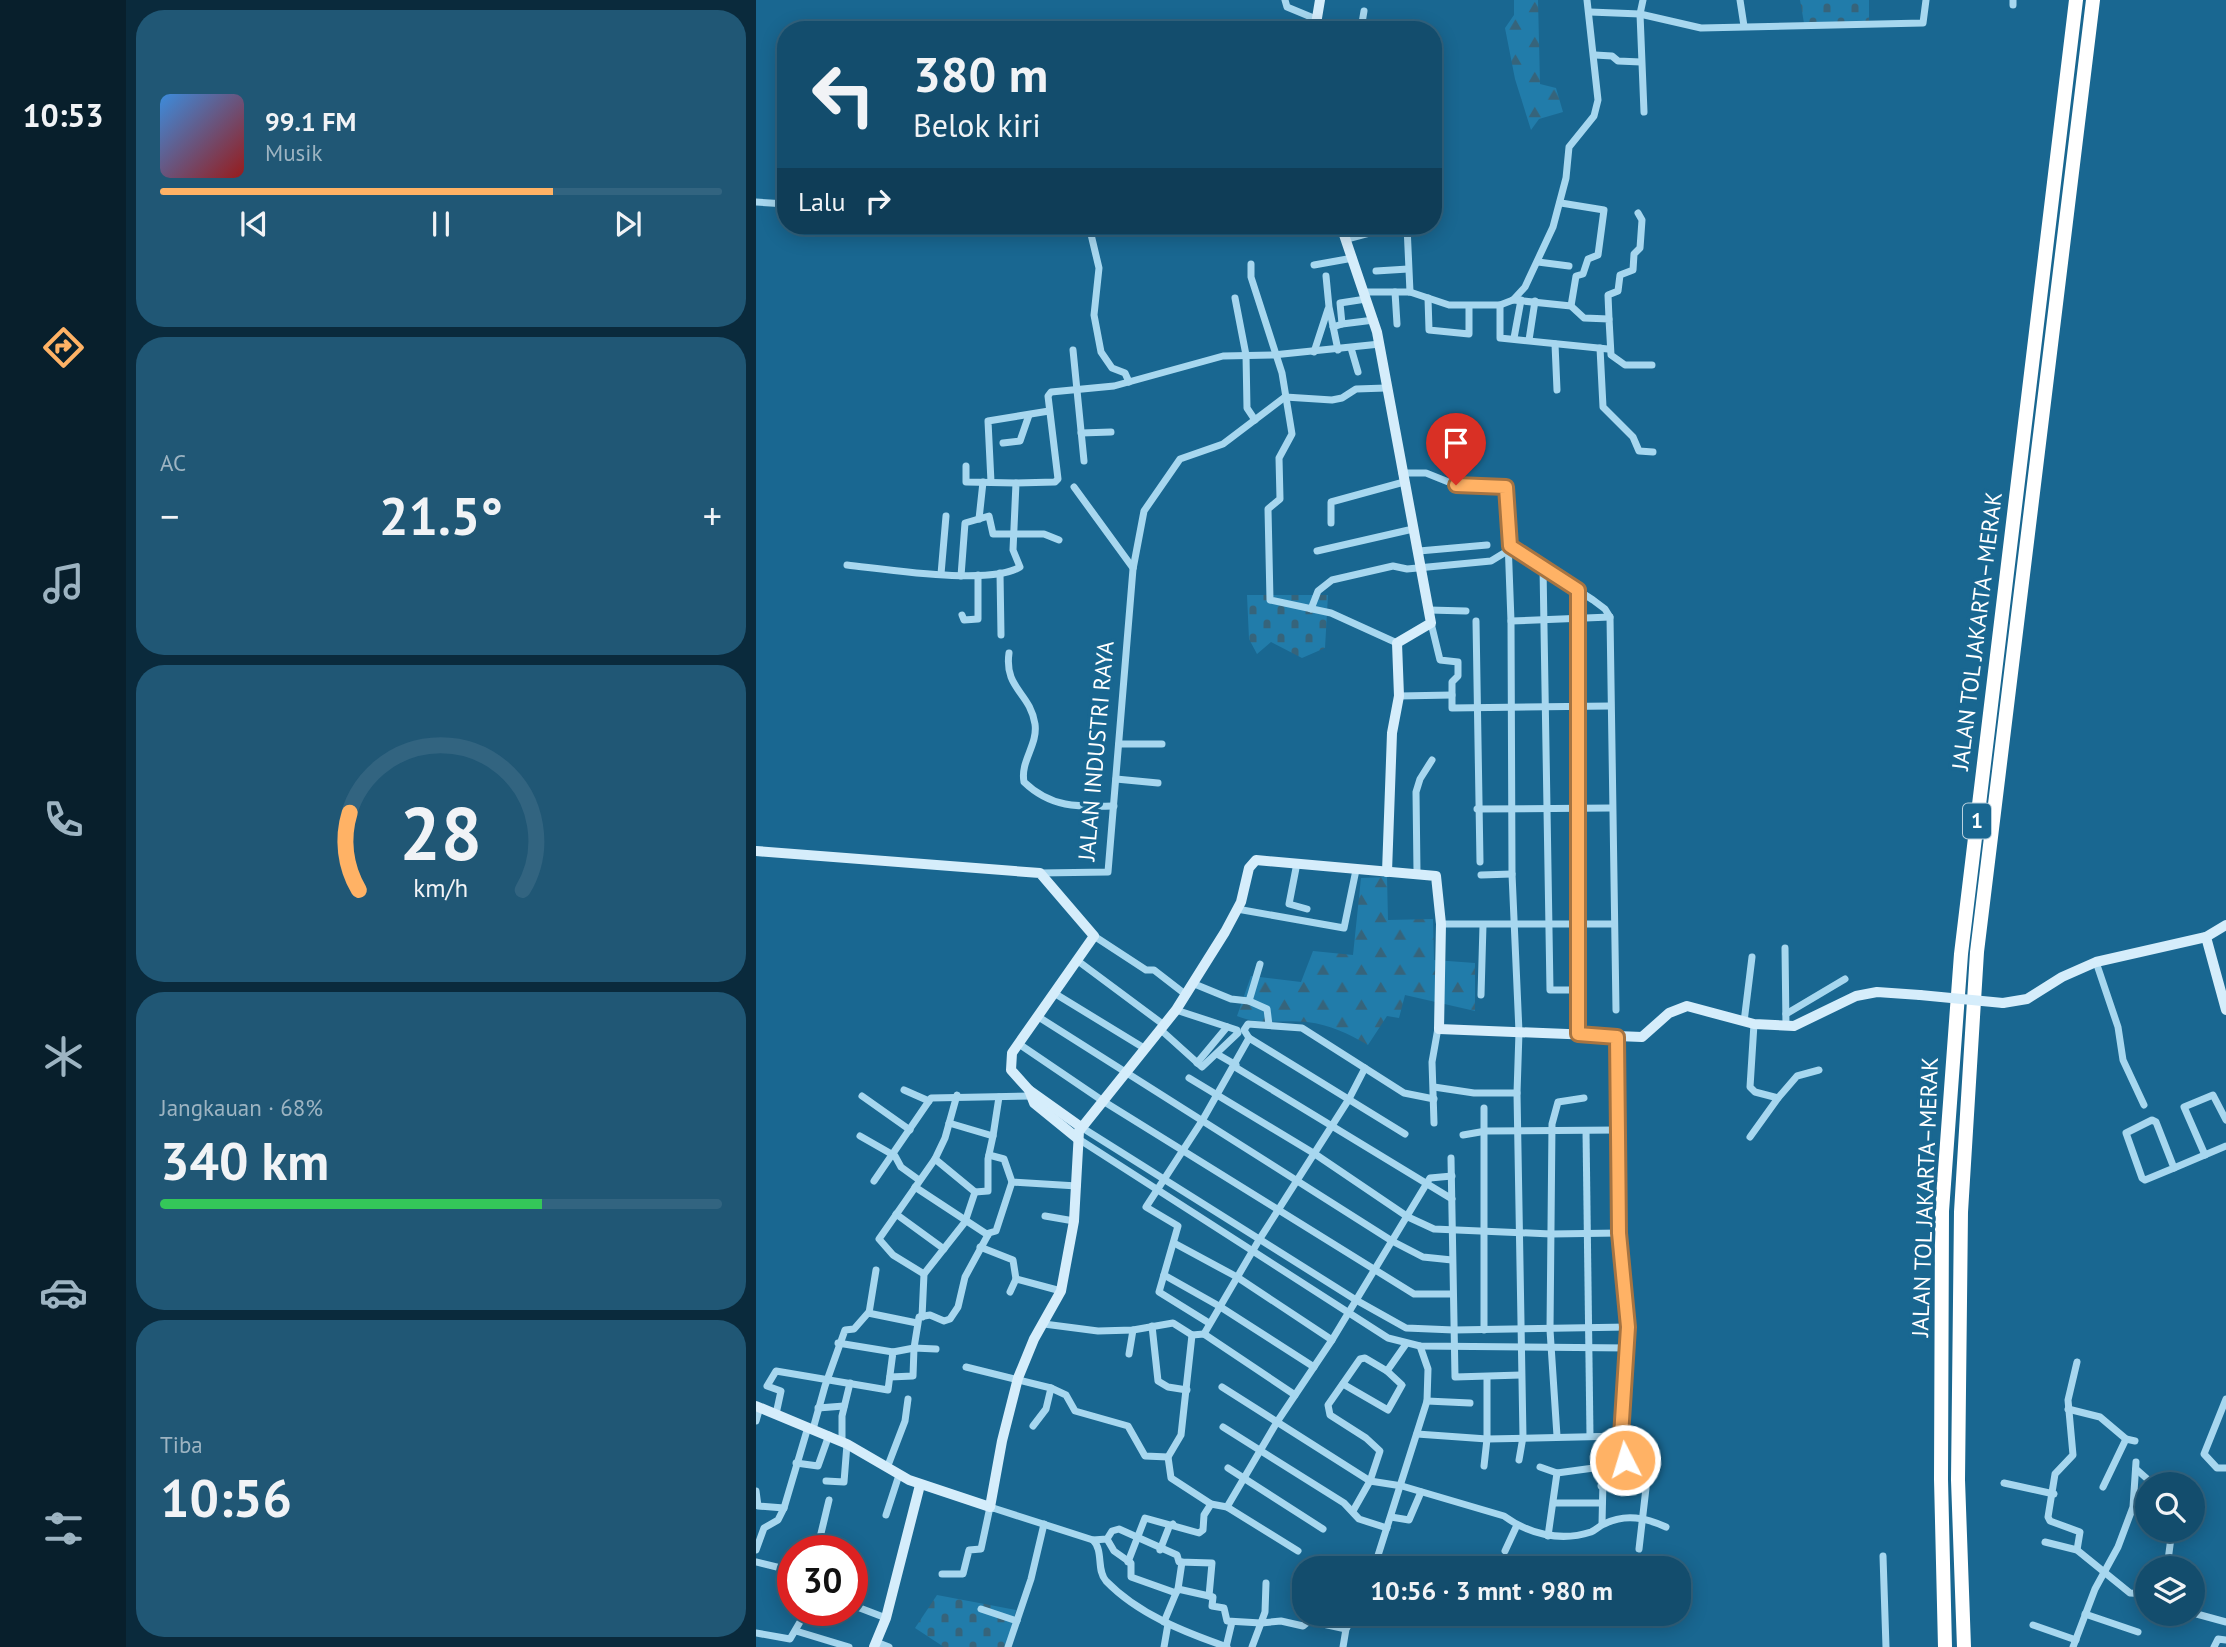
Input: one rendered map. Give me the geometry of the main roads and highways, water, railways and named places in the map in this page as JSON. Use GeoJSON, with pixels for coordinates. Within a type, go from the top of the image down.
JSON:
{"type":"FeatureCollection","features":[{"type":"Feature","properties":{"kind":"highway","name":"JALAN TOL JAKARTA–MERAK"},"geometry":{"type":"LineString","coordinates":[[1945,1647],[1941,1479],[1942,1211],[1961,954],[2076,0]]}},
{"type":"Feature","properties":{"kind":"highway","name":"JALAN TOL JAKARTA–MERAK"},"geometry":{"type":"LineString","coordinates":[[1964,1647],[1958,1480],[1961,1212],[1977,952],[2093,0]]}}]}
